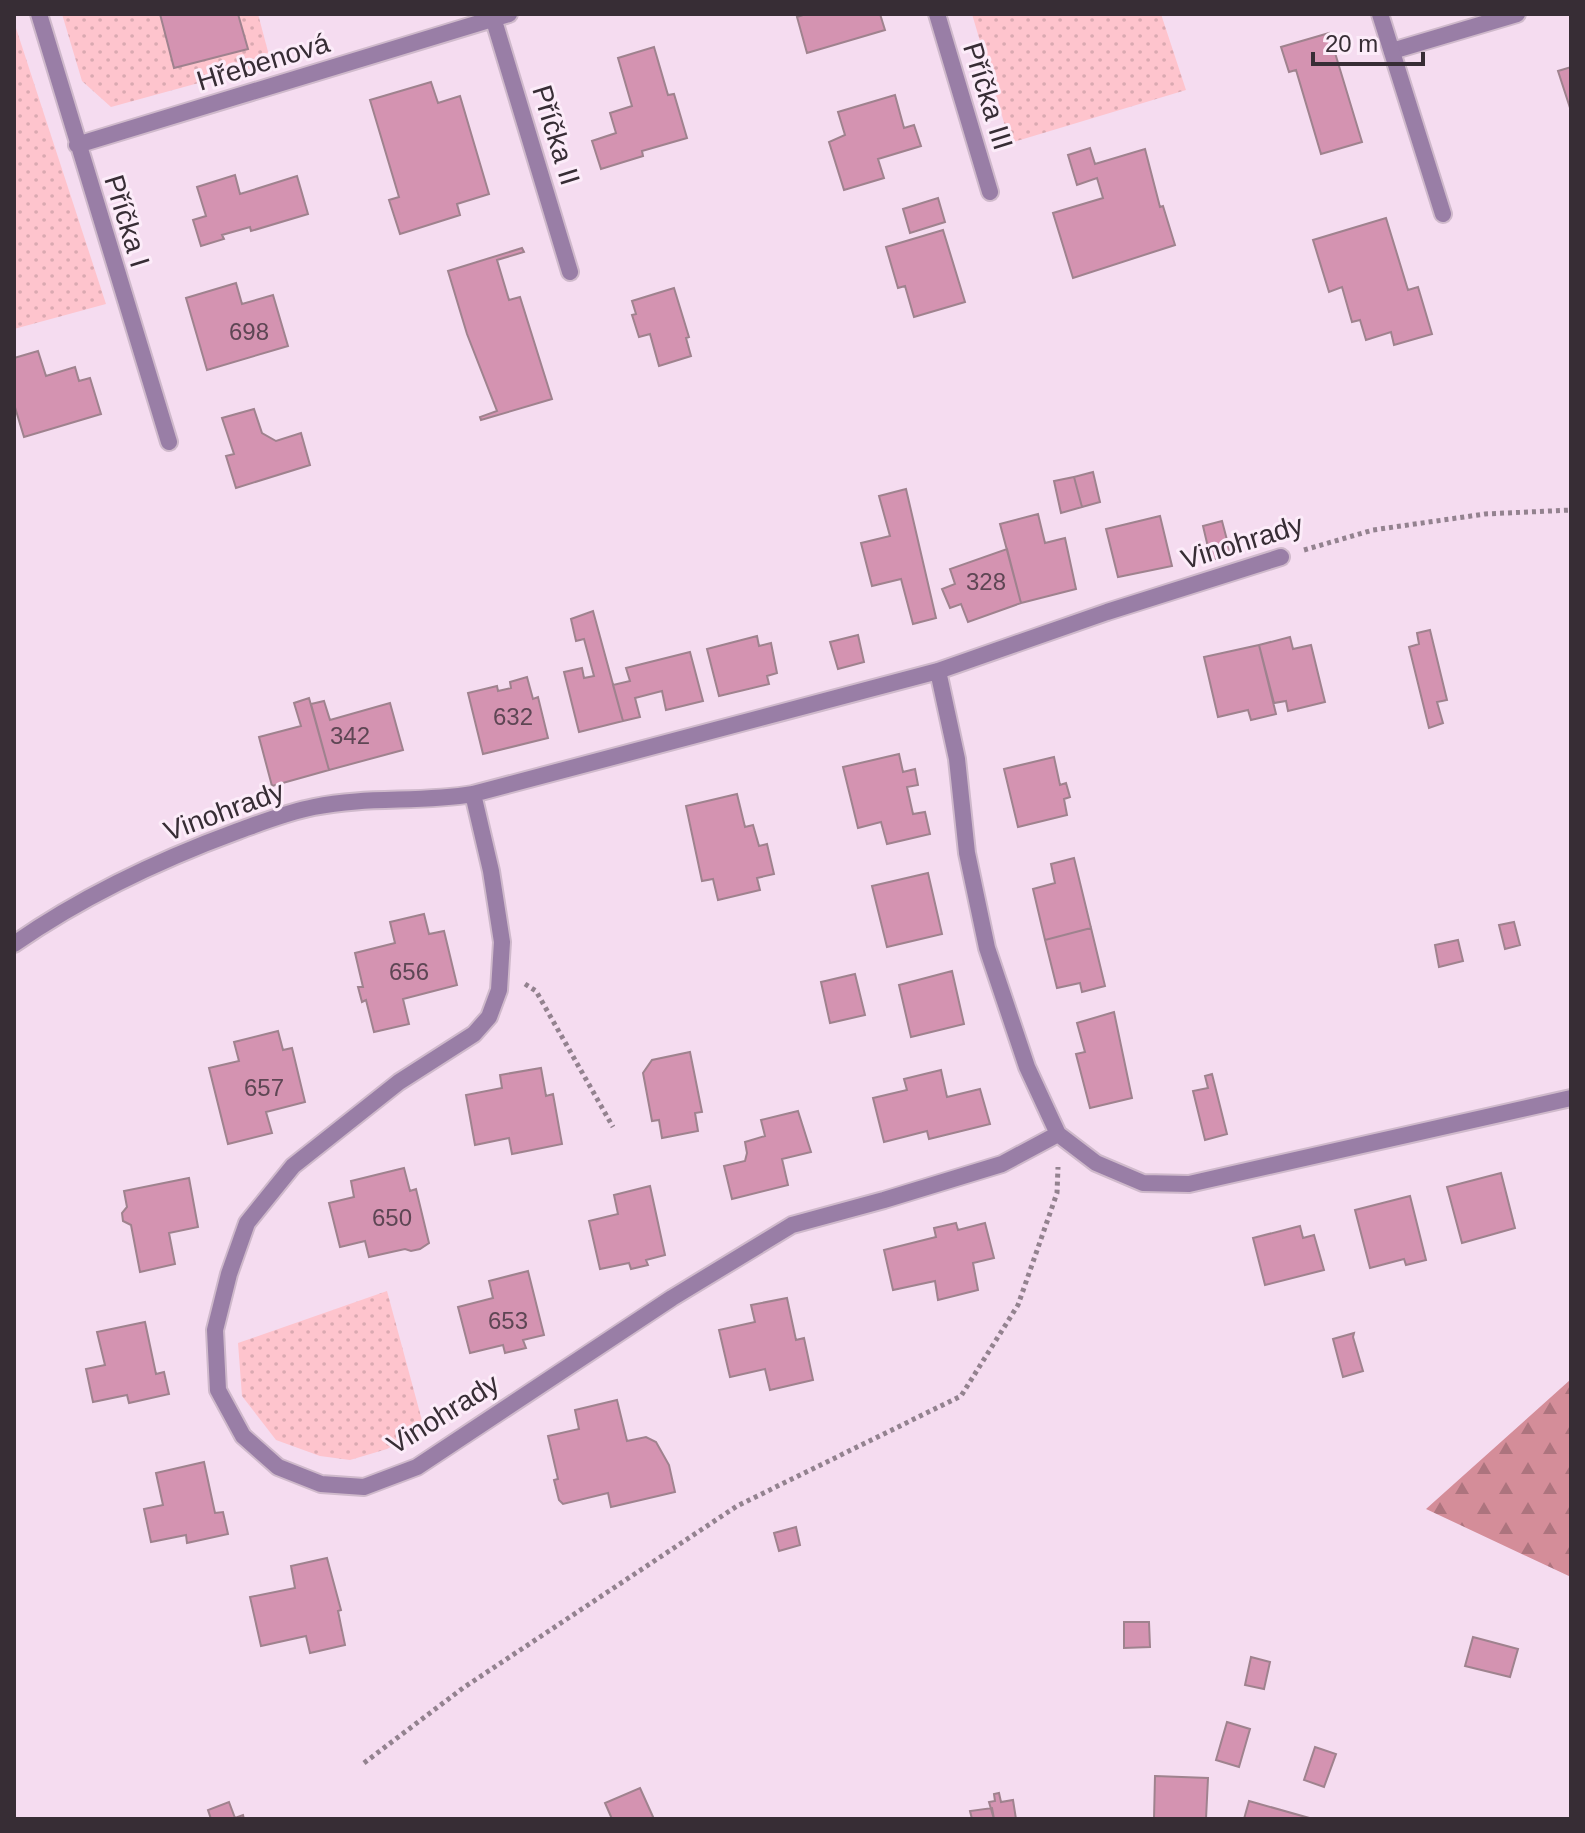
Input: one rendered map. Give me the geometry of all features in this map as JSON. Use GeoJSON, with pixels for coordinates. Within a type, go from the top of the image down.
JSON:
{"type":"FeatureCollection","features":[{"type":"Feature","properties":{"kind":"street","name":"Příčka I"},"geometry":{"type":"LineString","coordinates":[[39,14],[169,442]]}},
{"type":"Feature","properties":{"kind":"street","name":"Příčka III"},"geometry":{"type":"LineString","coordinates":[[937,14],[990,192]]}},
{"type":"Feature","properties":{"kind":"street"},"geometry":{"type":"LineString","coordinates":[[1380,14],[1443,214]]}},
{"type":"Feature","properties":{"kind":"street"},"geometry":{"type":"LineString","coordinates":[[1392,51],[1517,14]]}},
{"type":"Feature","properties":{"kind":"street","name":"Hřebenová"},"geometry":{"type":"LineString","coordinates":[[77,145],[498,16]]}},
{"type":"Feature","properties":{"kind":"street","name":"Příčka II"},"geometry":{"type":"LineString","coordinates":[[498,16],[570,272]]}},
{"type":"Feature","properties":{"kind":"street","name":"Vinohrady"},"geometry":{"type":"LineString","coordinates":[[14,944],[56,915],[109,886],[206,843],[286,814],[316,806],[361,801],[441,800],[473,794],[938,671],[1107,612],[1281,557]]}},
{"type":"Feature","properties":{"kind":"street"},"geometry":{"type":"LineString","coordinates":[[938,671],[957,759],[967,853],[987,948],[1027,1067],[1058,1134],[1096,1163],[1143,1183],[1189,1184],[1571,1098]]}},
{"type":"Feature","properties":{"kind":"street","name":"Vinohrady"},"geometry":{"type":"LineString","coordinates":[[473,794],[499,915],[499,990],[489,1017],[474,1034],[399,1082],[293,1166],[247,1223],[229,1274],[215,1330],[218,1390],[243,1436],[278,1467],[321,1484],[364,1487],[417,1467],[660,1306],[792,1225],[1002,1164],[1058,1134]]}},
{"type":"Feature","properties":{"kind":"path","name":"Vinohrady"},"geometry":{"type":"LineString","coordinates":[[1281,557],[1373,530],[1485,514],[1571,510]]}},
{"type":"Feature","properties":{"kind":"path"},"geometry":{"type":"LineString","coordinates":[[501,969],[536,991],[613,1127]]}},
{"type":"Feature","properties":{"kind":"path"},"geometry":{"type":"LineString","coordinates":[[364,1763],[463,1688],[737,1506],[961,1396],[1018,1305],[1057,1193],[1058,1134]]}},
{"type":"Feature","properties":{"kind":"shaded area"},"geometry":{"type":"Polygon","coordinates":[[[62,14],[258,14],[271,63],[111,107],[82,81],[62,14]]]}},
{"type":"Feature","properties":{"kind":"shaded area"},"geometry":{"type":"Polygon","coordinates":[[[972,14],[1161,14],[1186,90],[1010,143],[972,14]]]}},
{"type":"Feature","properties":{"kind":"shaded area"},"geometry":{"type":"Polygon","coordinates":[[[14,22],[106,304],[14,329],[14,22]]]}},
{"type":"Feature","properties":{"kind":"shaded area"},"geometry":{"type":"Polygon","coordinates":[[[387,1291],[424,1428],[387,1449],[350,1460],[320,1456],[276,1440],[242,1396],[238,1343],[387,1291]]]}},
{"type":"Feature","properties":{"kind":"green space"},"geometry":{"type":"Polygon","coordinates":[[[1571,1367],[1571,1577],[1426,1509],[1570,1380],[1571,1367]]]}},
{"type":"Feature","properties":{"kind":"building"},"geometry":{"type":"Polygon","coordinates":[[[160,14],[238,14],[248,49],[174,68],[160,14]]]}},
{"type":"Feature","properties":{"kind":"building"},"geometry":{"type":"Polygon","coordinates":[[[806,14],[880,14],[885,30],[807,53],[797,17],[806,14]]]}},
{"type":"Feature","properties":{"kind":"building"},"geometry":{"type":"Polygon","coordinates":[[[1329,33],[1362,142],[1321,154],[1296,70],[1289,72],[1281,47],[1329,33]]]}},
{"type":"Feature","properties":{"kind":"building"},"geometry":{"type":"Polygon","coordinates":[[[654,47],[668,95],[674,94],[687,138],[642,151],[643,156],[601,169],[592,141],[616,133],[610,113],[632,106],[618,58],[654,47]]]}},
{"type":"Feature","properties":{"kind":"building"},"geometry":{"type":"Polygon","coordinates":[[[1571,67],[1571,111],[1558,71],[1571,67]]]}},
{"type":"Feature","properties":{"kind":"building"},"geometry":{"type":"Polygon","coordinates":[[[431,82],[438,103],[460,96],[489,194],[457,204],[460,215],[400,234],[389,200],[399,197],[370,100],[431,82]]]}},
{"type":"Feature","properties":{"kind":"building"},"geometry":{"type":"Polygon","coordinates":[[[895,95],[904,128],[914,125],[921,146],[878,159],[884,178],[844,190],[829,142],[845,135],[838,112],[895,95]]]}},
{"type":"Feature","properties":{"kind":"building"},"geometry":{"type":"Polygon","coordinates":[[[1090,148],[1095,164],[1145,149],[1160,207],[1163,206],[1175,245],[1073,278],[1053,213],[1103,198],[1097,178],[1077,185],[1068,155],[1090,148]]]}},
{"type":"Feature","properties":{"kind":"building"},"geometry":{"type":"Polygon","coordinates":[[[235,175],[240,194],[297,176],[308,214],[251,231],[250,227],[222,235],[224,239],[201,246],[193,220],[206,216],[197,187],[235,175]]]}},
{"type":"Feature","properties":{"kind":"building"},"geometry":{"type":"Polygon","coordinates":[[[938,198],[945,222],[910,233],[903,209],[938,198]]]}},
{"type":"Feature","properties":{"kind":"building"},"geometry":{"type":"Polygon","coordinates":[[[1386,218],[1408,290],[1418,287],[1432,334],[1394,345],[1391,332],[1366,340],[1360,320],[1352,322],[1342,287],[1329,292],[1313,240],[1386,218]]]}},
{"type":"Feature","properties":{"kind":"building"},"geometry":{"type":"Polygon","coordinates":[[[943,230],[965,302],[914,317],[905,286],[898,288],[886,247],[943,230]]]}},
{"type":"Feature","properties":{"kind":"building"},"geometry":{"type":"Polygon","coordinates":[[[522,248],[524,252],[497,260],[509,300],[520,297],[552,399],[481,420],[480,417],[497,411],[467,334],[448,271],[522,248]]]}},
{"type":"Feature","properties":{"kind":"building"},"geometry":{"type":"Polygon","coordinates":[[[236,283],[242,304],[273,295],[288,346],[207,370],[186,298],[236,283]]]}},
{"type":"Feature","properties":{"kind":"building"},"geometry":{"type":"Polygon","coordinates":[[[674,288],[689,337],[686,338],[691,356],[659,366],[650,334],[639,337],[632,315],[636,314],[632,301],[674,288]]]}},
{"type":"Feature","properties":{"kind":"building"},"geometry":{"type":"Polygon","coordinates":[[[38,351],[46,376],[75,367],[79,381],[90,378],[101,414],[24,437],[14,404],[14,358],[38,351]]]}},
{"type":"Feature","properties":{"kind":"building"},"geometry":{"type":"Polygon","coordinates":[[[254,409],[262,433],[276,441],[301,433],[310,465],[236,488],[226,456],[234,454],[222,418],[254,409]]]}},
{"type":"Feature","properties":{"kind":"building"},"geometry":{"type":"Polygon","coordinates":[[[1093,472],[1100,502],[1082,507],[1074,477],[1093,472]]]}},
{"type":"Feature","properties":{"kind":"building"},"geometry":{"type":"Polygon","coordinates":[[[1074,477],[1082,507],[1061,513],[1054,481],[1074,477]]]}},
{"type":"Feature","properties":{"kind":"building"},"geometry":{"type":"Polygon","coordinates":[[[906,489],[936,618],[913,624],[901,579],[872,586],[861,543],[890,536],[879,496],[906,489]]]}},
{"type":"Feature","properties":{"kind":"building"},"geometry":{"type":"Polygon","coordinates":[[[1038,514],[1045,543],[1065,538],[1076,589],[1021,603],[1000,524],[1038,514]]]}},
{"type":"Feature","properties":{"kind":"building"},"geometry":{"type":"Polygon","coordinates":[[[1160,516],[1172,566],[1118,577],[1106,529],[1160,516]]]}},
{"type":"Feature","properties":{"kind":"building"},"geometry":{"type":"Polygon","coordinates":[[[1222,521],[1231,555],[1211,560],[1203,526],[1222,521]]]}},
{"type":"Feature","properties":{"kind":"building"},"geometry":{"type":"Polygon","coordinates":[[[1007,549],[1021,603],[968,622],[961,604],[950,608],[942,589],[955,584],[950,569],[1007,549]]]}},
{"type":"Feature","properties":{"kind":"building"},"geometry":{"type":"Polygon","coordinates":[[[593,611],[623,721],[579,732],[564,672],[582,668],[584,678],[594,676],[584,639],[576,641],[571,619],[593,611]]]}},
{"type":"Feature","properties":{"kind":"building"},"geometry":{"type":"Polygon","coordinates":[[[1430,630],[1447,700],[1437,702],[1443,723],[1429,728],[1409,647],[1419,644],[1417,633],[1430,630]]]}},
{"type":"Feature","properties":{"kind":"building"},"geometry":{"type":"Polygon","coordinates":[[[858,635],[864,662],[838,669],[830,642],[858,635]]]}},
{"type":"Feature","properties":{"kind":"building"},"geometry":{"type":"Polygon","coordinates":[[[757,636],[759,646],[771,643],[777,673],[767,676],[769,684],[719,696],[707,649],[757,636]]]}},
{"type":"Feature","properties":{"kind":"building"},"geometry":{"type":"Polygon","coordinates":[[[1290,637],[1293,649],[1311,645],[1325,702],[1288,711],[1286,701],[1274,703],[1259,645],[1290,637]]]}},
{"type":"Feature","properties":{"kind":"building"},"geometry":{"type":"Polygon","coordinates":[[[1259,645],[1276,714],[1251,720],[1248,710],[1218,717],[1204,657],[1259,645]]]}},
{"type":"Feature","properties":{"kind":"building"},"geometry":{"type":"Polygon","coordinates":[[[690,652],[703,701],[666,710],[662,691],[635,698],[640,717],[623,721],[613,685],[630,681],[626,668],[690,652]]]}},
{"type":"Feature","properties":{"kind":"building"},"geometry":{"type":"Polygon","coordinates":[[[527,677],[533,699],[538,697],[548,738],[483,754],[468,693],[497,686],[498,691],[511,688],[510,682],[527,677]]]}},
{"type":"Feature","properties":{"kind":"building"},"geometry":{"type":"Polygon","coordinates":[[[309,698],[329,770],[272,786],[259,737],[301,726],[294,703],[309,698]]]}},
{"type":"Feature","properties":{"kind":"building"},"geometry":{"type":"Polygon","coordinates":[[[324,701],[330,720],[390,703],[403,750],[329,770],[311,704],[324,701]]]}},
{"type":"Feature","properties":{"kind":"building"},"geometry":{"type":"Polygon","coordinates":[[[899,754],[903,772],[915,769],[918,785],[907,787],[913,814],[925,812],[930,834],[887,844],[881,822],[858,828],[843,767],[899,754]]]}},
{"type":"Feature","properties":{"kind":"building"},"geometry":{"type":"Polygon","coordinates":[[[1054,757],[1060,785],[1066,783],[1070,797],[1064,799],[1067,815],[1018,827],[1004,769],[1054,757]]]}},
{"type":"Feature","properties":{"kind":"building"},"geometry":{"type":"Polygon","coordinates":[[[737,794],[745,827],[753,825],[759,846],[767,844],[774,874],[757,878],[760,890],[718,900],[713,879],[702,881],[686,806],[737,794]]]}},
{"type":"Feature","properties":{"kind":"building"},"geometry":{"type":"Polygon","coordinates":[[[1074,858],[1091,928],[1045,940],[1033,889],[1055,883],[1051,864],[1074,858]]]}},
{"type":"Feature","properties":{"kind":"building"},"geometry":{"type":"Polygon","coordinates":[[[928,873],[942,934],[887,947],[872,886],[928,873]]]}},
{"type":"Feature","properties":{"kind":"building"},"geometry":{"type":"Polygon","coordinates":[[[424,914],[429,934],[444,931],[457,985],[403,999],[409,1024],[374,1032],[366,1000],[362,1002],[358,987],[363,987],[355,953],[395,943],[390,922],[424,914]]]}},
{"type":"Feature","properties":{"kind":"building"},"geometry":{"type":"Polygon","coordinates":[[[1514,922],[1520,945],[1505,949],[1499,925],[1514,922]]]}},
{"type":"Feature","properties":{"kind":"building"},"geometry":{"type":"Polygon","coordinates":[[[1091,928],[1105,986],[1082,992],[1080,983],[1057,988],[1045,940],[1091,928]]]}},
{"type":"Feature","properties":{"kind":"building"},"geometry":{"type":"Polygon","coordinates":[[[1458,940],[1463,961],[1439,967],[1435,945],[1458,940]]]}},
{"type":"Feature","properties":{"kind":"building"},"geometry":{"type":"Polygon","coordinates":[[[952,971],[964,1024],[911,1037],[899,985],[952,971]]]}},
{"type":"Feature","properties":{"kind":"building"},"geometry":{"type":"Polygon","coordinates":[[[855,974],[865,1015],[830,1023],[821,982],[855,974]]]}},
{"type":"Feature","properties":{"kind":"building"},"geometry":{"type":"Polygon","coordinates":[[[1114,1012],[1132,1098],[1090,1108],[1076,1054],[1085,1052],[1077,1023],[1114,1012]]]}},
{"type":"Feature","properties":{"kind":"building"},"geometry":{"type":"Polygon","coordinates":[[[278,1031],[283,1050],[292,1048],[305,1102],[266,1112],[272,1133],[228,1144],[209,1068],[239,1061],[234,1042],[278,1031]]]}},
{"type":"Feature","properties":{"kind":"building"},"geometry":{"type":"Polygon","coordinates":[[[690,1052],[702,1112],[695,1113],[698,1131],[662,1138],[659,1120],[652,1121],[643,1073],[652,1060],[690,1052]]]}},
{"type":"Feature","properties":{"kind":"building"},"geometry":{"type":"Polygon","coordinates":[[[541,1068],[546,1096],[553,1094],[562,1144],[512,1154],[509,1138],[475,1145],[466,1095],[502,1088],[500,1075],[541,1068]]]}},
{"type":"Feature","properties":{"kind":"building"},"geometry":{"type":"Polygon","coordinates":[[[941,1070],[947,1097],[980,1089],[990,1124],[929,1139],[927,1131],[884,1142],[873,1098],[907,1090],[904,1079],[941,1070]]]}},
{"type":"Feature","properties":{"kind":"building"},"geometry":{"type":"Polygon","coordinates":[[[1212,1074],[1227,1134],[1205,1140],[1193,1091],[1208,1088],[1205,1076],[1212,1074]]]}},
{"type":"Feature","properties":{"kind":"building"},"geometry":{"type":"Polygon","coordinates":[[[798,1111],[811,1152],[782,1159],[788,1185],[732,1199],[724,1166],[745,1161],[745,1142],[765,1136],[761,1120],[798,1111]]]}},
{"type":"Feature","properties":{"kind":"building"},"geometry":{"type":"Polygon","coordinates":[[[404,1168],[410,1191],[416,1189],[429,1243],[420,1249],[369,1257],[365,1241],[340,1247],[329,1203],[354,1197],[351,1181],[404,1168]]]}},
{"type":"Feature","properties":{"kind":"building"},"geometry":{"type":"Polygon","coordinates":[[[1501,1173],[1515,1228],[1462,1243],[1447,1187],[1501,1173]]]}},
{"type":"Feature","properties":{"kind":"building"},"geometry":{"type":"Polygon","coordinates":[[[189,1178],[198,1227],[169,1233],[175,1264],[140,1272],[131,1225],[123,1221],[122,1213],[127,1207],[124,1191],[189,1178]]]}},
{"type":"Feature","properties":{"kind":"building"},"geometry":{"type":"Polygon","coordinates":[[[650,1186],[665,1255],[646,1260],[648,1265],[631,1269],[629,1263],[600,1269],[589,1221],[618,1214],[614,1195],[650,1186]]]}},
{"type":"Feature","properties":{"kind":"building"},"geometry":{"type":"Polygon","coordinates":[[[1410,1196],[1426,1260],[1406,1265],[1404,1259],[1370,1268],[1355,1210],[1410,1196]]]}},
{"type":"Feature","properties":{"kind":"building"},"geometry":{"type":"Polygon","coordinates":[[[956,1223],[958,1230],[985,1223],[994,1258],[973,1263],[978,1290],[938,1300],[935,1281],[893,1290],[884,1250],[936,1237],[934,1228],[956,1223]]]}},
{"type":"Feature","properties":{"kind":"building"},"geometry":{"type":"Polygon","coordinates":[[[1300,1226],[1303,1238],[1314,1235],[1324,1270],[1265,1285],[1253,1238],[1300,1226]]]}},
{"type":"Feature","properties":{"kind":"building"},"geometry":{"type":"Polygon","coordinates":[[[528,1271],[544,1335],[523,1340],[526,1348],[505,1353],[503,1345],[470,1353],[458,1307],[493,1298],[489,1281],[528,1271]]]}},
{"type":"Feature","properties":{"kind":"building"},"geometry":{"type":"Polygon","coordinates":[[[787,1298],[796,1340],[804,1338],[813,1380],[770,1390],[765,1369],[730,1377],[719,1330],[755,1322],[751,1305],[787,1298]]]}},
{"type":"Feature","properties":{"kind":"building"},"geometry":{"type":"Polygon","coordinates":[[[145,1322],[156,1374],[164,1372],[169,1394],[129,1403],[127,1395],[93,1402],[86,1369],[105,1365],[97,1332],[145,1322]]]}},
{"type":"Feature","properties":{"kind":"building"},"geometry":{"type":"Polygon","coordinates":[[[1354,1333],[1363,1371],[1343,1377],[1333,1339],[1354,1333]]]}},
{"type":"Feature","properties":{"kind":"building"},"geometry":{"type":"Polygon","coordinates":[[[617,1400],[627,1441],[646,1437],[656,1442],[669,1465],[675,1492],[611,1507],[608,1493],[563,1504],[554,1480],[558,1479],[548,1436],[579,1429],[575,1410],[617,1400]]]}},
{"type":"Feature","properties":{"kind":"building"},"geometry":{"type":"Polygon","coordinates":[[[204,1462],[215,1513],[223,1512],[228,1534],[187,1543],[186,1535],[151,1542],[144,1509],[163,1505],[156,1473],[204,1462]]]}},
{"type":"Feature","properties":{"kind":"building"},"geometry":{"type":"Polygon","coordinates":[[[796,1527],[800,1545],[779,1551],[774,1533],[796,1527]]]}},
{"type":"Feature","properties":{"kind":"building"},"geometry":{"type":"Polygon","coordinates":[[[327,1558],[341,1610],[338,1611],[345,1645],[310,1653],[306,1636],[261,1646],[250,1597],[295,1588],[291,1566],[327,1558]]]}},
{"type":"Feature","properties":{"kind":"building"},"geometry":{"type":"Polygon","coordinates":[[[1124,1622],[1149,1622],[1150,1647],[1124,1648],[1124,1622]]]}},
{"type":"Feature","properties":{"kind":"building"},"geometry":{"type":"Polygon","coordinates":[[[1473,1637],[1518,1649],[1510,1677],[1465,1666],[1473,1637]]]}},
{"type":"Feature","properties":{"kind":"building"},"geometry":{"type":"Polygon","coordinates":[[[1251,1657],[1270,1662],[1264,1689],[1245,1685],[1251,1657]]]}},
{"type":"Feature","properties":{"kind":"building"},"geometry":{"type":"Polygon","coordinates":[[[1227,1722],[1250,1729],[1239,1767],[1216,1760],[1227,1722]]]}},
{"type":"Feature","properties":{"kind":"building"},"geometry":{"type":"Polygon","coordinates":[[[1315,1747],[1336,1754],[1324,1787],[1304,1780],[1315,1747]]]}},
{"type":"Feature","properties":{"kind":"building"},"geometry":{"type":"Polygon","coordinates":[[[1155,1776],[1208,1778],[1206,1819],[1154,1819],[1155,1776]]]}},
{"type":"Feature","properties":{"kind":"building"},"geometry":{"type":"Polygon","coordinates":[[[640,1788],[654,1819],[612,1819],[605,1803],[640,1788]]]}},
{"type":"Feature","properties":{"kind":"building"},"geometry":{"type":"Polygon","coordinates":[[[999,1793],[1001,1802],[1013,1800],[1016,1819],[994,1819],[989,1802],[995,1801],[994,1794],[999,1793]]]}},
{"type":"Feature","properties":{"kind":"building"},"geometry":{"type":"Polygon","coordinates":[[[1249,1801],[1313,1819],[1244,1819],[1249,1801]]]}},
{"type":"Feature","properties":{"kind":"building"},"geometry":{"type":"Polygon","coordinates":[[[229,1802],[235,1818],[243,1815],[244,1819],[211,1819],[208,1810],[229,1802]]]}},
{"type":"Feature","properties":{"kind":"building"},"geometry":{"type":"Polygon","coordinates":[[[992,1808],[994,1819],[972,1819],[970,1811],[992,1808]]]}}]}
